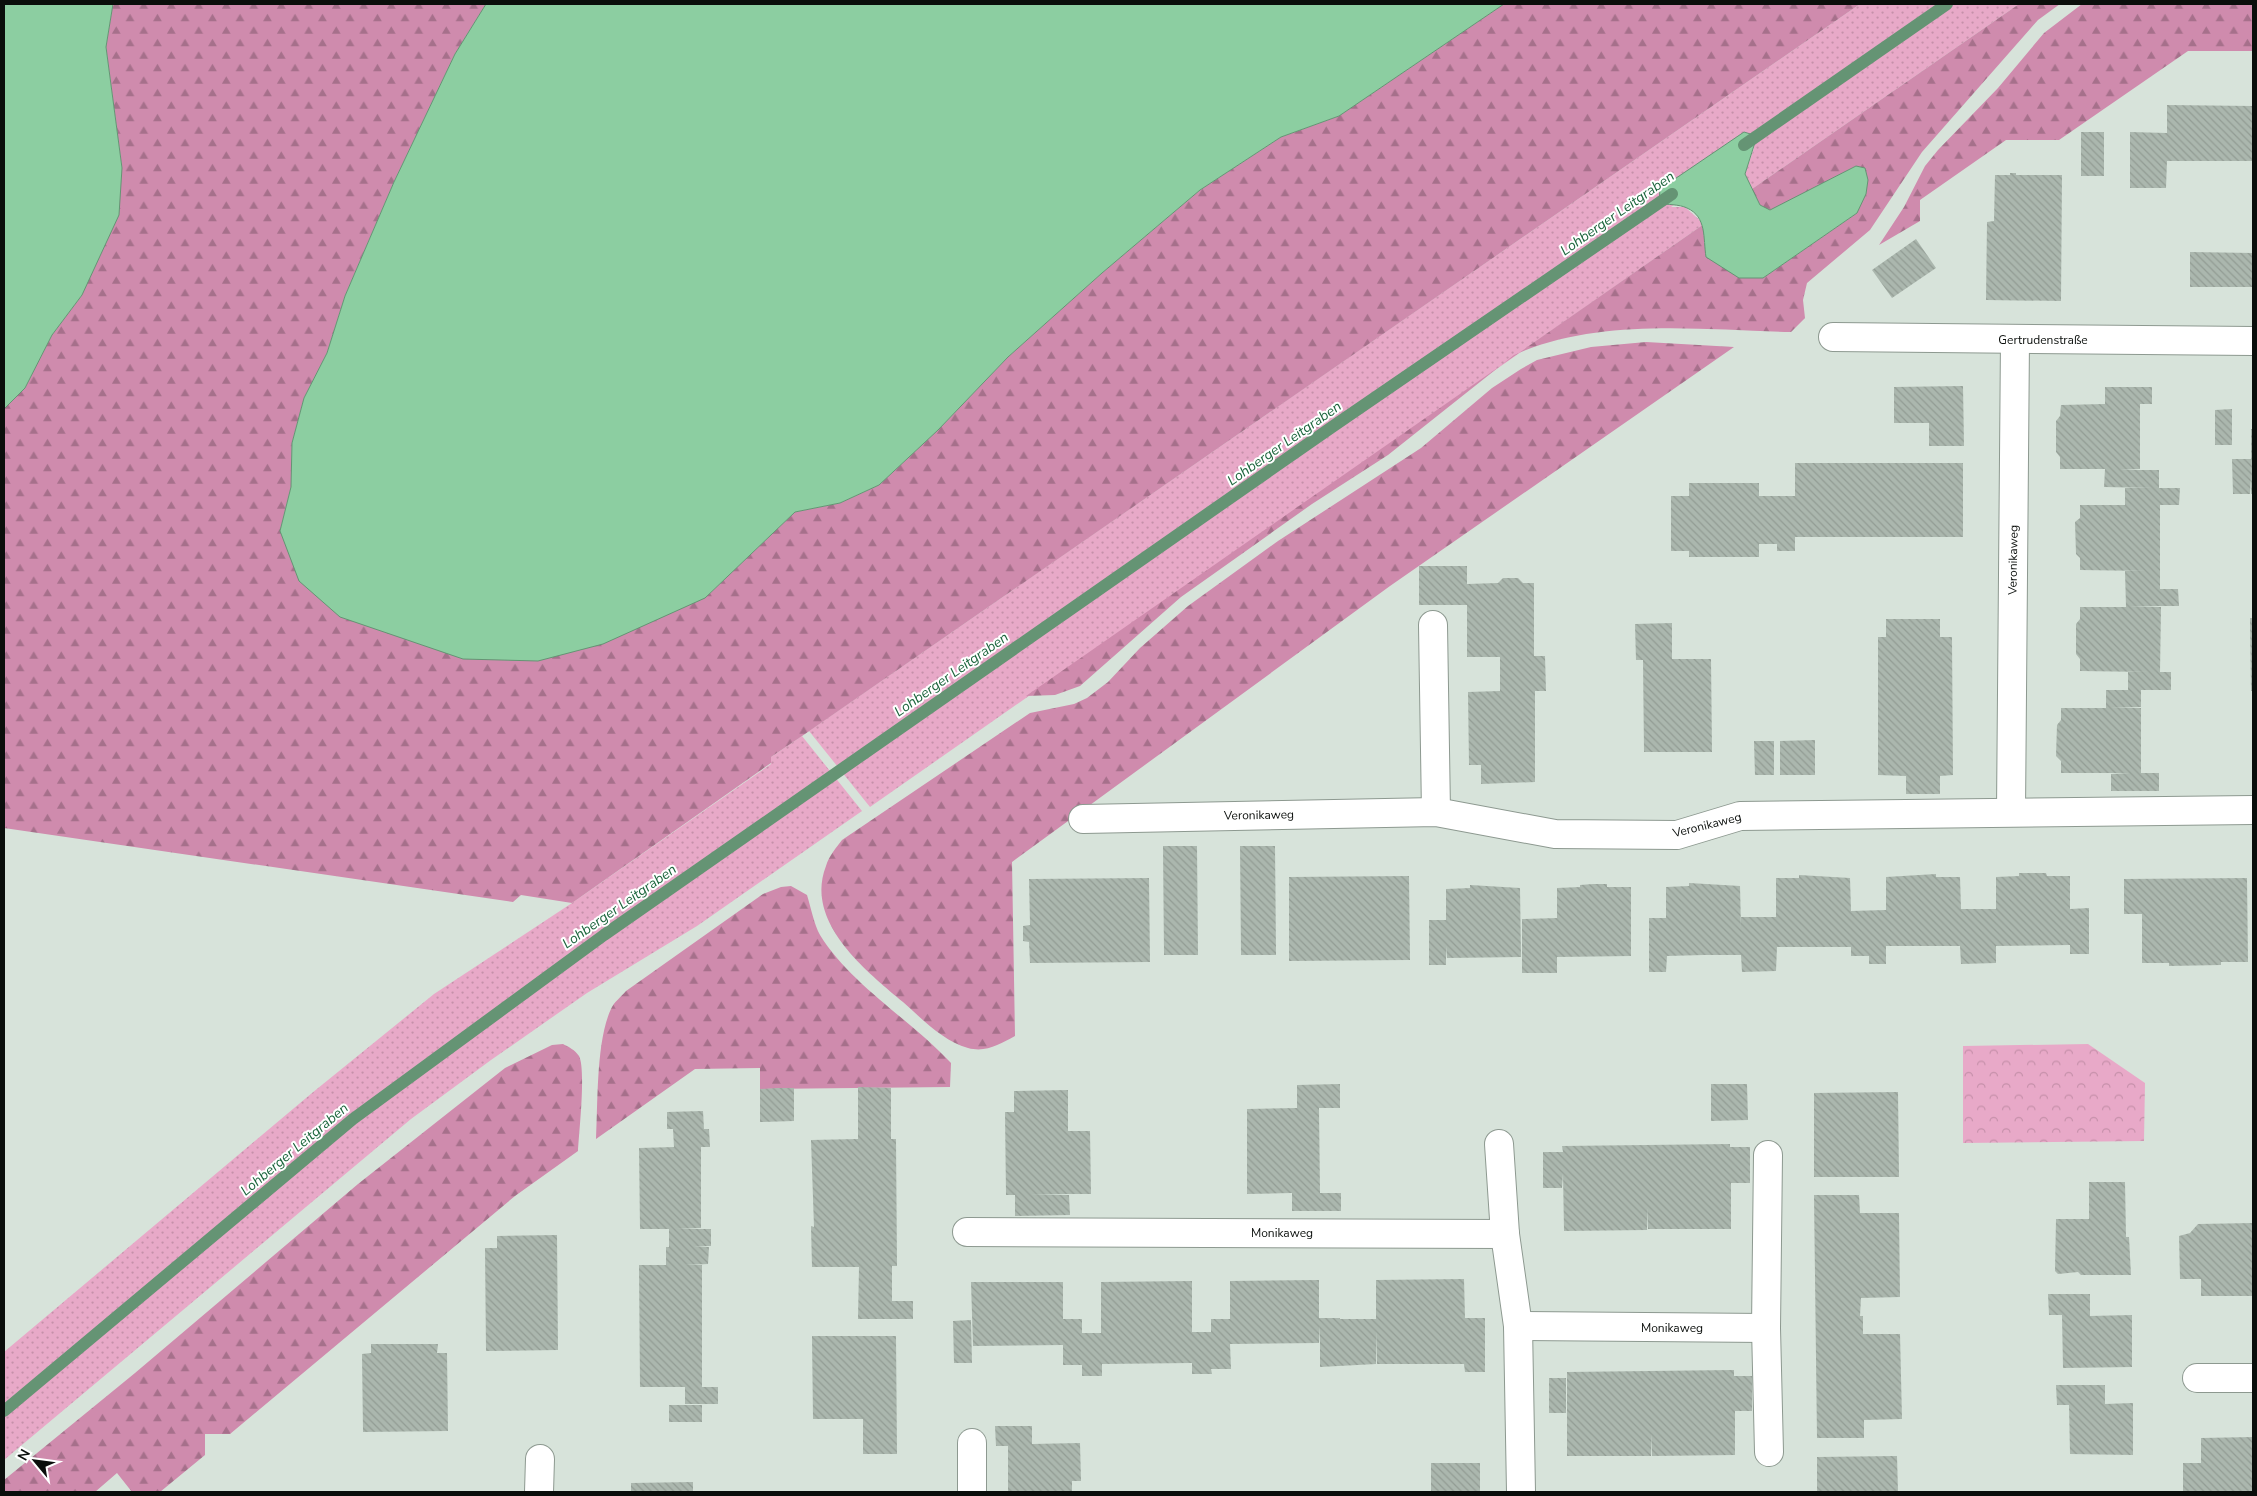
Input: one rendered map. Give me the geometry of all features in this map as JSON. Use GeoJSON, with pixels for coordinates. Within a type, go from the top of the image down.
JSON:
{"type":"FeatureCollection","features":[{"type":"Feature","properties":{"kind":"street","name":"Gertrudenstraße"},"geometry":{"type":"LineString","coordinates":[[1832,337],[2253,341]]}},
{"type":"Feature","properties":{"kind":"street","name":"Veronikaweg"},"geometry":{"type":"LineString","coordinates":[[2011,811],[2016,340]]}},
{"type":"Feature","properties":{"kind":"street"},"geometry":{"type":"LineString","coordinates":[[1433,625],[1436,812]]}},
{"type":"Feature","properties":{"kind":"street","name":"Veronikaweg"},"geometry":{"type":"LineString","coordinates":[[1083,819],[1436,812],[1555,834],[1677,835],[1740,816],[2011,811],[2253,810]]}},
{"type":"Feature","properties":{"kind":"street"},"geometry":{"type":"LineString","coordinates":[[1499,1144],[1505,1234],[1518,1326],[1521,1492]]}},
{"type":"Feature","properties":{"kind":"street"},"geometry":{"type":"LineString","coordinates":[[1768,1155],[1766,1328],[1769,1452]]}},
{"type":"Feature","properties":{"kind":"street","name":"Monikaweg"},"geometry":{"type":"LineString","coordinates":[[967,1232],[1505,1234]]}},
{"type":"Feature","properties":{"kind":"street","name":"Monikaweg"},"geometry":{"type":"LineString","coordinates":[[1518,1326],[1766,1328]]}},
{"type":"Feature","properties":{"kind":"street"},"geometry":{"type":"LineString","coordinates":[[2197,1378],[2253,1378]]}},
{"type":"Feature","properties":{"kind":"street"},"geometry":{"type":"LineString","coordinates":[[972,1444],[972,1492]]}},
{"type":"Feature","properties":{"kind":"street"},"geometry":{"type":"LineString","coordinates":[[539,1492],[540,1459]]}},
{"type":"Feature","properties":{"kind":"green space"},"geometry":{"type":"Polygon","coordinates":[[[113,4],[486,4],[455,54],[394,182],[345,296],[327,353],[304,398],[292,443],[291,487],[280,531],[705,598],[795,512],[840,503],[879,485],[938,430],[1008,357],[1102,273],[1200,190],[1281,137],[1339,116],[1504,4],[1860,4],[771,757],[771,763],[572,903],[521,895],[513,902],[4,828],[4,409],[25,388],[52,335],[82,295],[122,168],[106,47],[113,4]]]}},
{"type":"Feature","properties":{"kind":"green space"},"geometry":{"type":"Polygon","coordinates":[[[1860,4],[2019,4],[1752,189],[1745,174],[1754,148],[1671,207],[1685,207],[1704,224],[870,807],[809,731],[1860,4]]]}},
{"type":"Feature","properties":{"kind":"green space"},"geometry":{"type":"Polygon","coordinates":[[[2019,4],[2060,4],[2038,20],[1922,152],[1870,230],[1807,283],[1803,300],[1805,318],[1791,332],[1686,328],[1615,330],[1580,335],[1547,343],[1518,354],[1704,224],[1704,243],[1739,278],[1763,278],[1857,213],[1856,166],[1770,211],[1760,205],[1752,189],[2019,4]]]}},
{"type":"Feature","properties":{"kind":"green space"},"geometry":{"type":"Polygon","coordinates":[[[2082,4],[2253,4],[2253,51],[2188,51],[2059,140],[2006,140],[1920,200],[1920,221],[1879,245],[1904,207],[1925,166],[1938,150],[1998,88],[2044,33],[2082,4]]]}},
{"type":"Feature","properties":{"kind":"green space"},"geometry":{"type":"Polygon","coordinates":[[[1646,342],[1734,347],[1390,586],[1012,862],[1015,1036],[987,1049],[968,1048],[959,1045],[941,1035],[872,976],[842,943],[831,925],[824,907],[821,887],[827,862],[842,840],[1030,713],[1074,704],[1087,698],[1108,682],[1140,648],[1188,606],[1278,541],[1421,448],[1492,388],[1521,369],[1537,360],[1591,347],[1646,342]]]}},
{"type":"Feature","properties":{"kind":"green space"},"geometry":{"type":"Polygon","coordinates":[[[1501,365],[1388,455],[1312,504],[1181,597],[1080,686],[1055,695],[1026,696],[1501,365]]]}},
{"type":"Feature","properties":{"kind":"green space"},"geometry":{"type":"Polygon","coordinates":[[[802,736],[862,811],[697,926],[587,993],[411,1119],[4,1460],[4,1352],[312,1093],[434,994],[572,903],[771,764],[771,757],[802,736]]]}},
{"type":"Feature","properties":{"kind":"green space"},"geometry":{"type":"Polygon","coordinates":[[[791,886],[807,895],[820,935],[848,970],[951,1063],[950,1087],[760,1089],[760,1068],[695,1069],[596,1139],[600,1055],[606,1022],[614,1004],[626,991],[763,894],[781,887],[791,886]]]}},
{"type":"Feature","properties":{"kind":"green space"},"geometry":{"type":"Polygon","coordinates":[[[563,1044],[576,1052],[581,1063],[582,1087],[578,1151],[515,1196],[230,1434],[205,1434],[205,1455],[160,1492],[132,1492],[117,1473],[95,1492],[4,1492],[4,1480],[135,1373],[358,1184],[505,1068],[552,1045],[563,1044]]]}},
{"type":"Feature","properties":{"kind":"green space"},"geometry":{"type":"Polygon","coordinates":[[[2088,1044],[2145,1083],[2144,1141],[1963,1143],[1963,1046],[2088,1044]]]}},
{"type":"Feature","properties":{"kind":"shaded area"},"geometry":{"type":"Polygon","coordinates":[[[4,4],[113,4],[106,47],[122,168],[119,215],[82,295],[52,335],[25,388],[4,409],[4,4]]]}},
{"type":"Feature","properties":{"kind":"shaded area"},"geometry":{"type":"Polygon","coordinates":[[[486,4],[1504,4],[1339,116],[1281,137],[1200,190],[1102,273],[1008,357],[938,430],[879,485],[840,503],[795,512],[705,598],[603,644],[538,661],[463,659],[340,617],[299,581],[280,531],[291,487],[292,443],[304,398],[327,353],[345,296],[394,182],[455,54],[486,4]]]}},
{"type":"Feature","properties":{"kind":"shaded area"},"geometry":{"type":"Polygon","coordinates":[[[1744,132],[1757,136],[1745,174],[1760,205],[1770,210],[1856,166],[1865,168],[1868,180],[1866,194],[1857,213],[1763,278],[1739,278],[1706,257],[1703,229],[1698,217],[1687,208],[1659,203],[1660,189],[1744,132]]]}},
{"type":"Feature","properties":{"kind":"building"},"geometry":{"type":"Polygon","coordinates":[[[2167,105],[2253,106],[2253,161],[2167,161],[2166,188],[2130,188],[2130,132],[2167,133],[2167,105]]]}},
{"type":"Feature","properties":{"kind":"building"},"geometry":{"type":"Polygon","coordinates":[[[2081,132],[2104,132],[2104,176],[2081,176],[2081,132]]]}},
{"type":"Feature","properties":{"kind":"building"},"geometry":{"type":"Polygon","coordinates":[[[2010,173],[2016,173],[2016,175],[2062,175],[2061,301],[1986,300],[1987,222],[1994,221],[1995,175],[2010,175],[2010,173]]]}},
{"type":"Feature","properties":{"kind":"building"},"geometry":{"type":"Polygon","coordinates":[[[1916,239],[1936,268],[1892,298],[1872,270],[1916,239]]]}},
{"type":"Feature","properties":{"kind":"building"},"geometry":{"type":"Polygon","coordinates":[[[2190,252],[2253,253],[2253,287],[2190,287],[2190,252]]]}},
{"type":"Feature","properties":{"kind":"building"},"geometry":{"type":"Polygon","coordinates":[[[1963,386],[1964,446],[1929,446],[1929,423],[1894,423],[1894,387],[1963,386]]]}},
{"type":"Feature","properties":{"kind":"building"},"geometry":{"type":"Polygon","coordinates":[[[2105,387],[2152,387],[2152,404],[2140,404],[2140,469],[2120,470],[2159,470],[2159,488],[2180,488],[2179,505],[2160,505],[2160,589],[2178,589],[2179,606],[2129,606],[2161,607],[2160,672],[2171,672],[2171,690],[2141,690],[2141,707],[2111,708],[2141,708],[2141,773],[2159,773],[2159,791],[2111,791],[2111,774],[2130,773],[2061,773],[2061,761],[2056,756],[2057,725],[2061,720],[2061,708],[2106,708],[2106,690],[2128,690],[2128,672],[2148,672],[2080,671],[2080,659],[2076,654],[2076,624],[2080,619],[2080,607],[2126,607],[2125,571],[2147,571],[2080,570],[2080,558],[2076,554],[2075,522],[2080,518],[2080,505],[2125,505],[2125,488],[2153,488],[2104,487],[2105,469],[2060,469],[2060,457],[2056,452],[2056,421],[2060,416],[2061,405],[2105,404],[2105,387]]]}},
{"type":"Feature","properties":{"kind":"building"},"geometry":{"type":"Polygon","coordinates":[[[2232,409],[2232,445],[2215,445],[2215,410],[2232,409]]]}},
{"type":"Feature","properties":{"kind":"building"},"geometry":{"type":"Polygon","coordinates":[[[2251,429],[2253,429],[2253,494],[2251,494],[2250,478],[2250,494],[2233,494],[2232,459],[2251,459],[2251,429]]]}},
{"type":"Feature","properties":{"kind":"building"},"geometry":{"type":"Polygon","coordinates":[[[1795,463],[1963,463],[1963,537],[1795,537],[1795,551],[1777,551],[1777,544],[1759,544],[1759,557],[1689,557],[1689,551],[1671,551],[1671,496],[1689,496],[1689,483],[1759,483],[1759,496],[1795,496],[1795,463]]]}},
{"type":"Feature","properties":{"kind":"building"},"geometry":{"type":"Polygon","coordinates":[[[1419,566],[1467,566],[1467,584],[1498,583],[1503,578],[1518,578],[1523,583],[1534,583],[1534,656],[1545,656],[1546,691],[1535,691],[1535,782],[1481,784],[1481,765],[1469,765],[1468,692],[1500,691],[1500,657],[1467,657],[1467,605],[1419,605],[1419,566]]]}},
{"type":"Feature","properties":{"kind":"building"},"geometry":{"type":"Polygon","coordinates":[[[2250,618],[2253,618],[2253,691],[2251,691],[2250,618]]]}},
{"type":"Feature","properties":{"kind":"building"},"geometry":{"type":"Polygon","coordinates":[[[1886,619],[1940,619],[1940,637],[1952,637],[1953,775],[1940,776],[1940,794],[1906,794],[1906,776],[1878,775],[1878,637],[1886,637],[1886,619]]]}},
{"type":"Feature","properties":{"kind":"building"},"geometry":{"type":"Polygon","coordinates":[[[1672,623],[1672,659],[1711,659],[1712,752],[1644,752],[1643,660],[1636,660],[1635,624],[1672,623]]]}},
{"type":"Feature","properties":{"kind":"building"},"geometry":{"type":"Polygon","coordinates":[[[1815,740],[1815,775],[1780,775],[1780,741],[1815,740]]]}},
{"type":"Feature","properties":{"kind":"building"},"geometry":{"type":"Polygon","coordinates":[[[1754,741],[1774,741],[1774,775],[1755,775],[1754,741]]]}},
{"type":"Feature","properties":{"kind":"building"},"geometry":{"type":"Polygon","coordinates":[[[1163,846],[1197,846],[1198,955],[1164,955],[1163,846]]]}},
{"type":"Feature","properties":{"kind":"building"},"geometry":{"type":"Polygon","coordinates":[[[1240,846],[1275,846],[1276,955],[1241,955],[1240,846]]]}},
{"type":"Feature","properties":{"kind":"building"},"geometry":{"type":"Polygon","coordinates":[[[2019,873],[2046,873],[2047,876],[2070,876],[2070,909],[2089,908],[2089,954],[2070,954],[2070,945],[1996,946],[1996,963],[1961,964],[1960,946],[1886,946],[1886,964],[1869,964],[1869,956],[1851,956],[1851,947],[1777,947],[1776,971],[1742,972],[1741,955],[1704,955],[1667,956],[1666,972],[1649,972],[1649,918],[1666,918],[1666,887],[1689,886],[1689,883],[1740,886],[1741,928],[1741,917],[1776,917],[1776,878],[1799,878],[1799,875],[1850,878],[1851,911],[1886,910],[1886,877],[1936,874],[1936,877],[1960,877],[1961,909],[1996,909],[1996,877],[2019,876],[2019,873]]]}},
{"type":"Feature","properties":{"kind":"building"},"geometry":{"type":"Polygon","coordinates":[[[1409,876],[1410,960],[1289,961],[1289,877],[1409,876]]]}},
{"type":"Feature","properties":{"kind":"building"},"geometry":{"type":"Polygon","coordinates":[[[1149,878],[1150,962],[1030,963],[1029,942],[1023,941],[1023,926],[1030,925],[1029,879],[1149,878]]]}},
{"type":"Feature","properties":{"kind":"building"},"geometry":{"type":"Polygon","coordinates":[[[2247,878],[2248,962],[2221,962],[2221,965],[2169,966],[2169,963],[2142,963],[2142,914],[2124,914],[2124,879],[2247,878]]]}},
{"type":"Feature","properties":{"kind":"building"},"geometry":{"type":"Polygon","coordinates":[[[1607,884],[1607,887],[1631,887],[1631,956],[1557,957],[1557,973],[1522,973],[1522,919],[1557,918],[1557,888],[1580,887],[1580,885],[1607,884]]]}},
{"type":"Feature","properties":{"kind":"building"},"geometry":{"type":"Polygon","coordinates":[[[1470,885],[1520,888],[1521,957],[1447,958],[1446,946],[1446,965],[1429,965],[1429,920],[1446,920],[1446,889],[1470,888],[1470,885]]]}},
{"type":"Feature","properties":{"kind":"building"},"geometry":{"type":"Polygon","coordinates":[[[1340,1084],[1340,1108],[1319,1108],[1320,1193],[1341,1193],[1341,1211],[1292,1211],[1292,1193],[1247,1194],[1247,1109],[1297,1108],[1297,1085],[1340,1084]]]}},
{"type":"Feature","properties":{"kind":"building"},"geometry":{"type":"Polygon","coordinates":[[[1711,1084],[1747,1084],[1748,1120],[1711,1121],[1711,1084]]]}},
{"type":"Feature","properties":{"kind":"building"},"geometry":{"type":"Polygon","coordinates":[[[858,1087],[891,1088],[891,1139],[896,1139],[897,1266],[892,1266],[892,1301],[913,1301],[913,1319],[858,1319],[859,1267],[812,1267],[811,1226],[814,1227],[811,1140],[858,1139],[858,1087]]]}},
{"type":"Feature","properties":{"kind":"building"},"geometry":{"type":"Polygon","coordinates":[[[794,1088],[794,1121],[760,1122],[760,1089],[794,1088]]]}},
{"type":"Feature","properties":{"kind":"building"},"geometry":{"type":"Polygon","coordinates":[[[1068,1090],[1068,1131],[1090,1131],[1091,1194],[1031,1194],[1069,1195],[1070,1215],[1015,1216],[1015,1195],[1006,1195],[1005,1112],[1014,1112],[1014,1091],[1068,1090]]]}},
{"type":"Feature","properties":{"kind":"building"},"geometry":{"type":"Polygon","coordinates":[[[1898,1092],[1899,1177],[1814,1177],[1814,1093],[1898,1092]]]}},
{"type":"Feature","properties":{"kind":"building"},"geometry":{"type":"Polygon","coordinates":[[[703,1111],[704,1129],[709,1129],[710,1147],[701,1147],[701,1228],[677,1229],[711,1229],[711,1246],[694,1246],[709,1247],[708,1264],[685,1265],[702,1265],[702,1387],[718,1387],[718,1404],[685,1404],[685,1387],[640,1387],[639,1265],[666,1265],[669,1229],[640,1229],[639,1148],[674,1147],[673,1129],[667,1129],[667,1112],[703,1111]]]}},
{"type":"Feature","properties":{"kind":"building"},"geometry":{"type":"Polygon","coordinates":[[[1730,1144],[1730,1147],[1750,1147],[1750,1183],[1731,1183],[1731,1229],[1648,1229],[1648,1208],[1647,1230],[1564,1231],[1563,1173],[1562,1188],[1543,1188],[1543,1152],[1563,1152],[1562,1146],[1730,1144]]]}},
{"type":"Feature","properties":{"kind":"building"},"geometry":{"type":"Polygon","coordinates":[[[2089,1182],[2125,1182],[2126,1237],[2129,1237],[2131,1275],[2081,1275],[2078,1272],[2058,1274],[2055,1271],[2056,1219],[2089,1219],[2089,1182]]]}},
{"type":"Feature","properties":{"kind":"building"},"geometry":{"type":"Polygon","coordinates":[[[1814,1195],[1859,1195],[1860,1213],[1899,1213],[1900,1297],[1861,1298],[1860,1316],[1863,1316],[1863,1334],[1900,1334],[1902,1419],[1864,1420],[1864,1438],[1817,1438],[1814,1195]]]}},
{"type":"Feature","properties":{"kind":"building"},"geometry":{"type":"Polygon","coordinates":[[[2253,1223],[2253,1296],[2201,1296],[2201,1279],[2180,1279],[2179,1236],[2190,1233],[2198,1224],[2253,1223]]]}},
{"type":"Feature","properties":{"kind":"building"},"geometry":{"type":"Polygon","coordinates":[[[557,1235],[558,1350],[486,1351],[485,1248],[497,1248],[497,1236],[557,1235]]]}},
{"type":"Feature","properties":{"kind":"building"},"geometry":{"type":"Polygon","coordinates":[[[1464,1279],[1465,1318],[1485,1318],[1485,1372],[1465,1372],[1464,1364],[1377,1364],[1377,1331],[1376,1364],[1320,1367],[1320,1326],[1319,1343],[1230,1344],[1231,1369],[1211,1369],[1212,1374],[1192,1374],[1192,1363],[1102,1364],[1102,1376],[1082,1376],[1082,1365],[1063,1365],[1063,1345],[973,1346],[971,1282],[1063,1282],[1063,1319],[1082,1319],[1082,1333],[1101,1333],[1101,1282],[1192,1281],[1192,1332],[1211,1332],[1211,1319],[1230,1319],[1230,1281],[1319,1280],[1319,1318],[1376,1319],[1376,1280],[1464,1279]]]}},
{"type":"Feature","properties":{"kind":"building"},"geometry":{"type":"Polygon","coordinates":[[[2048,1294],[2090,1294],[2090,1316],[2132,1315],[2132,1367],[2063,1368],[2062,1315],[2049,1315],[2048,1294]]]}},
{"type":"Feature","properties":{"kind":"building"},"geometry":{"type":"Polygon","coordinates":[[[971,1320],[972,1363],[954,1363],[953,1321],[971,1320]]]}},
{"type":"Feature","properties":{"kind":"building"},"geometry":{"type":"Polygon","coordinates":[[[812,1336],[896,1336],[897,1454],[863,1454],[863,1419],[813,1419],[812,1336]]]}},
{"type":"Feature","properties":{"kind":"building"},"geometry":{"type":"Polygon","coordinates":[[[371,1344],[438,1344],[437,1353],[447,1353],[448,1431],[363,1432],[362,1354],[371,1353],[371,1344]]]}},
{"type":"Feature","properties":{"kind":"building"},"geometry":{"type":"Polygon","coordinates":[[[1734,1370],[1734,1376],[1752,1376],[1752,1411],[1735,1411],[1735,1455],[1652,1456],[1651,1434],[1651,1456],[1567,1456],[1567,1372],[1734,1370]]]}},
{"type":"Feature","properties":{"kind":"building"},"geometry":{"type":"Polygon","coordinates":[[[1549,1378],[1566,1378],[1566,1413],[1549,1413],[1549,1378]]]}},
{"type":"Feature","properties":{"kind":"building"},"geometry":{"type":"Polygon","coordinates":[[[2056,1385],[2105,1385],[2105,1404],[2133,1403],[2133,1455],[2070,1454],[2069,1405],[2057,1405],[2056,1385]]]}},
{"type":"Feature","properties":{"kind":"building"},"geometry":{"type":"Polygon","coordinates":[[[669,1405],[702,1405],[702,1422],[669,1422],[669,1405]]]}},
{"type":"Feature","properties":{"kind":"building"},"geometry":{"type":"Polygon","coordinates":[[[995,1426],[1032,1426],[1032,1444],[1080,1443],[1081,1481],[1072,1481],[1072,1492],[1008,1492],[1008,1446],[996,1446],[995,1426]]]}},
{"type":"Feature","properties":{"kind":"building"},"geometry":{"type":"Polygon","coordinates":[[[2253,1437],[2253,1492],[2183,1492],[2183,1463],[2201,1463],[2201,1438],[2253,1437]]]}},
{"type":"Feature","properties":{"kind":"building"},"geometry":{"type":"Polygon","coordinates":[[[1897,1456],[1898,1492],[1817,1492],[1817,1457],[1897,1456]]]}},
{"type":"Feature","properties":{"kind":"building"},"geometry":{"type":"Polygon","coordinates":[[[1431,1463],[1480,1463],[1480,1492],[1431,1492],[1431,1463]]]}},
{"type":"Feature","properties":{"kind":"building"},"geometry":{"type":"Polygon","coordinates":[[[693,1482],[693,1492],[631,1492],[631,1483],[693,1482]]]}},
{"type":"Feature","properties":{"kind":"waterway","name":"Lohberger Leitgraben"},"geometry":{"type":"LineString","coordinates":[[1744,145],[1947,4]]}},
{"type":"Feature","properties":{"kind":"waterway","name":"Lohberger Leitgraben"},"geometry":{"type":"LineString","coordinates":[[4,1411],[353,1119],[604,935],[1332,427],[1672,194]]}}]}
